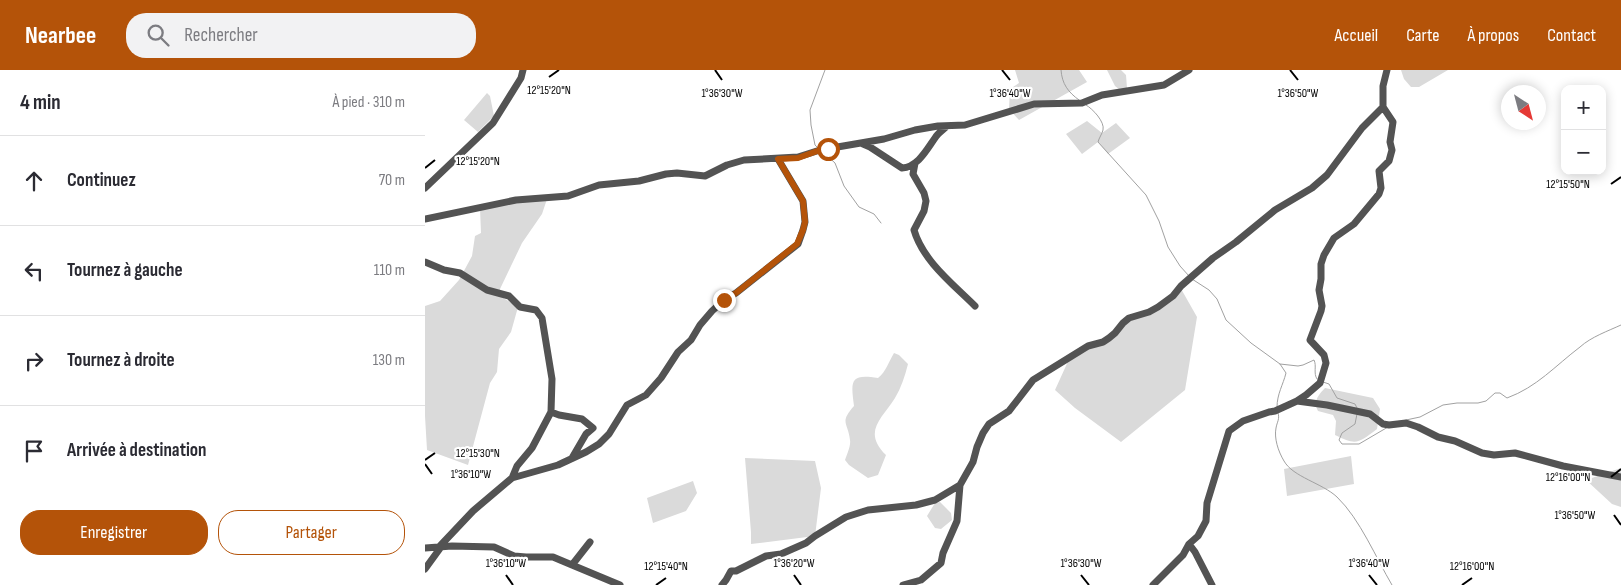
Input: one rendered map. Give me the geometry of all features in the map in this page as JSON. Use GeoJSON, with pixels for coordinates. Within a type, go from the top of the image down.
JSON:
{"type":"FeatureCollection","features":[{"type":"Feature","properties":{"kind":"street"},"geometry":{"type":"LineString","coordinates":[[425,188],[493,123],[521,78],[523,70]]}},
{"type":"Feature","properties":{"kind":"street"},"geometry":{"type":"LineString","coordinates":[[425,219],[516,200],[567,196],[599,185],[639,181],[667,174],[677,173],[705,176],[727,165],[744,160],[798,158],[820,150],[867,143],[929,128],[970,124],[1034,104],[1082,103],[1102,95],[1164,85],[1189,70]]}},
{"type":"Feature","properties":{"kind":"street"},"geometry":{"type":"LineString","coordinates":[[1153,585],[1183,556],[1189,544],[1198,536],[1206,521],[1207,503],[1229,431],[1243,421],[1275,411],[1297,401],[1320,383],[1326,364],[1324,355],[1310,340],[1322,306],[1319,290],[1321,264],[1334,238],[1354,224],[1379,194],[1381,188],[1380,169],[1389,161],[1391,155],[1391,138],[1394,127],[1393,122],[1383,107],[1383,86],[1387,70]]}},
{"type":"Feature","properties":{"kind":"street"},"geometry":{"type":"LineString","coordinates":[[903,585],[921,580],[941,563],[943,553],[957,521],[960,486],[973,462],[983,433],[989,424],[1009,411],[1033,380],[1087,346],[1103,342],[1115,334],[1129,318],[1158,307],[1173,296],[1181,286],[1213,258],[1237,242],[1275,210],[1312,188],[1327,175],[1362,128],[1383,107]]}},
{"type":"Feature","properties":{"kind":"street"},"geometry":{"type":"LineString","coordinates":[[858,143],[871,147],[902,168],[915,163],[947,126]]}},
{"type":"Feature","properties":{"kind":"street"},"geometry":{"type":"LineString","coordinates":[[425,569],[440,547],[473,511],[512,478],[558,465],[599,444],[609,434],[627,406],[646,395],[661,378],[679,352],[695,335],[711,311],[797,244],[805,222],[803,201],[778,159]]}},
{"type":"Feature","properties":{"kind":"street"},"geometry":{"type":"LineString","coordinates":[[915,163],[913,174],[924,193],[926,201],[924,211],[915,230],[917,238],[927,256],[975,306]]}},
{"type":"Feature","properties":{"kind":"street"},"geometry":{"type":"LineString","coordinates":[[425,262],[445,270],[460,273],[487,290],[513,298],[520,307],[536,310],[542,318],[553,378],[551,412],[532,448],[517,466],[512,478]]}},
{"type":"Feature","properties":{"kind":"street"},"geometry":{"type":"LineString","coordinates":[[1297,401],[1370,414],[1383,424],[1406,423],[1482,453],[1494,455],[1515,453],[1563,466],[1621,477]]}},
{"type":"Feature","properties":{"kind":"street"},"geometry":{"type":"LineString","coordinates":[[551,412],[582,419],[593,428],[586,434],[572,458]]}},
{"type":"Feature","properties":{"kind":"street"},"geometry":{"type":"LineString","coordinates":[[722,585],[727,580],[731,571],[736,571],[766,556],[789,552],[846,517],[868,510],[916,505],[935,500],[960,486]]}},
{"type":"Feature","properties":{"kind":"street"},"geometry":{"type":"LineString","coordinates":[[572,565],[590,542]]}},
{"type":"Feature","properties":{"kind":"street"},"geometry":{"type":"LineString","coordinates":[[1189,544],[1212,585]]}},
{"type":"Feature","properties":{"kind":"street"},"geometry":{"type":"LineString","coordinates":[[425,548],[452,546],[494,548],[514,556],[553,558],[620,585]]}},
{"type":"Feature","properties":{"kind":"shaded area"},"geometry":{"type":"Polygon","coordinates":[[[1015,70],[1079,70],[1087,82],[1019,120],[1009,109],[1010,89],[1019,83],[1015,70]]]}},
{"type":"Feature","properties":{"kind":"shaded area"},"geometry":{"type":"Polygon","coordinates":[[[1107,70],[1121,70],[1126,75],[1127,88],[1120,90],[1115,86],[1107,70]]]}},
{"type":"Feature","properties":{"kind":"shaded area"},"geometry":{"type":"Polygon","coordinates":[[[1401,70],[1448,70],[1419,87],[1411,87],[1404,79],[1401,70]]]}},
{"type":"Feature","properties":{"kind":"shaded area"},"geometry":{"type":"Polygon","coordinates":[[[487,93],[490,96],[494,116],[478,132],[464,120],[487,93]]]}},
{"type":"Feature","properties":{"kind":"shaded area"},"geometry":{"type":"Polygon","coordinates":[[[1087,121],[1102,133],[1116,123],[1130,138],[1108,154],[1098,142],[1082,154],[1066,134],[1087,121]]]}},
{"type":"Feature","properties":{"kind":"shaded area"},"geometry":{"type":"Polygon","coordinates":[[[548,196],[542,214],[522,243],[500,289],[500,296],[518,307],[511,332],[499,349],[497,372],[490,383],[468,465],[427,450],[425,416],[425,306],[440,301],[459,280],[472,256],[475,236],[481,233],[480,208],[548,196]]]}},
{"type":"Feature","properties":{"kind":"shaded area"},"geometry":{"type":"Polygon","coordinates":[[[1180,287],[1197,317],[1185,390],[1121,442],[1075,408],[1055,390],[1070,357],[1107,341],[1126,320],[1150,313],[1180,287]]]}},
{"type":"Feature","properties":{"kind":"shaded area"},"geometry":{"type":"Polygon","coordinates":[[[894,353],[899,355],[908,364],[899,390],[880,419],[875,432],[875,439],[886,455],[878,475],[868,478],[845,460],[850,442],[846,419],[854,406],[853,385],[857,378],[878,378],[881,376],[894,353]]]}},
{"type":"Feature","properties":{"kind":"shaded area"},"geometry":{"type":"Polygon","coordinates":[[[1325,388],[1373,398],[1380,409],[1377,429],[1361,440],[1353,442],[1335,435],[1336,421],[1333,415],[1318,411],[1316,405],[1320,393],[1325,388]]]}},
{"type":"Feature","properties":{"kind":"shaded area"},"geometry":{"type":"Polygon","coordinates":[[[1351,456],[1354,484],[1287,496],[1284,469],[1351,456]]]}},
{"type":"Feature","properties":{"kind":"shaded area"},"geometry":{"type":"Polygon","coordinates":[[[745,458],[815,461],[821,488],[815,536],[751,544],[745,458]]]}},
{"type":"Feature","properties":{"kind":"shaded area"},"geometry":{"type":"Polygon","coordinates":[[[1621,468],[1621,507],[1612,504],[1586,480],[1621,468]]]}},
{"type":"Feature","properties":{"kind":"shaded area"},"geometry":{"type":"Polygon","coordinates":[[[693,481],[697,493],[686,511],[653,523],[647,498],[693,481]]]}},
{"type":"Feature","properties":{"kind":"shaded area"},"geometry":{"type":"Polygon","coordinates":[[[940,502],[951,513],[952,520],[941,529],[935,528],[927,516],[935,503],[940,502]]]}},
{"type":"Feature","properties":{"kind":"waterway"},"geometry":{"type":"LineString","coordinates":[[818,148],[815,145],[810,110],[825,70]]}},
{"type":"Feature","properties":{"kind":"waterway"},"geometry":{"type":"LineString","coordinates":[[1061,70],[1066,87],[1079,100]]}},
{"type":"Feature","properties":{"kind":"waterway"},"geometry":{"type":"LineString","coordinates":[[1086,105],[1102,123],[1103,130],[1098,142],[1146,195],[1159,221],[1168,247],[1189,276]]}},
{"type":"Feature","properties":{"kind":"waterway"},"geometry":{"type":"LineString","coordinates":[[823,152],[835,163],[844,186],[859,207],[874,214],[881,223]]}},
{"type":"Feature","properties":{"kind":"waterway"},"geometry":{"type":"LineString","coordinates":[[1192,279],[1209,290],[1217,299],[1226,320],[1251,343],[1280,364],[1286,373],[1277,407]]}},
{"type":"Feature","properties":{"kind":"waterway"},"geometry":{"type":"LineString","coordinates":[[1406,420],[1420,417],[1443,405],[1486,401],[1495,393],[1500,393],[1507,398],[1537,382],[1584,343],[1621,325]]}},
{"type":"Feature","properties":{"kind":"waterway"},"geometry":{"type":"LineString","coordinates":[[1280,364],[1298,366],[1314,360],[1317,379]]}},
{"type":"Feature","properties":{"kind":"waterway"},"geometry":{"type":"LineString","coordinates":[[1323,382],[1329,384],[1337,398],[1355,404],[1357,408]]}},
{"type":"Feature","properties":{"kind":"waterway"},"geometry":{"type":"LineString","coordinates":[[1278,413],[1276,440],[1284,461],[1288,467],[1301,476],[1331,492],[1345,506],[1360,527],[1392,585]]}},
{"type":"Feature","properties":{"kind":"waterway"},"geometry":{"type":"LineString","coordinates":[[1357,414],[1355,424],[1342,433],[1339,440],[1342,444],[1359,444],[1388,427]]}},
{"type":"Feature","properties":{"kind":"route"},"geometry":{"type":"LineString","coordinates":[[724,300],[736,293],[797,244],[801,237],[805,222],[803,201],[778,159],[798,158],[828,149]]}}]}
